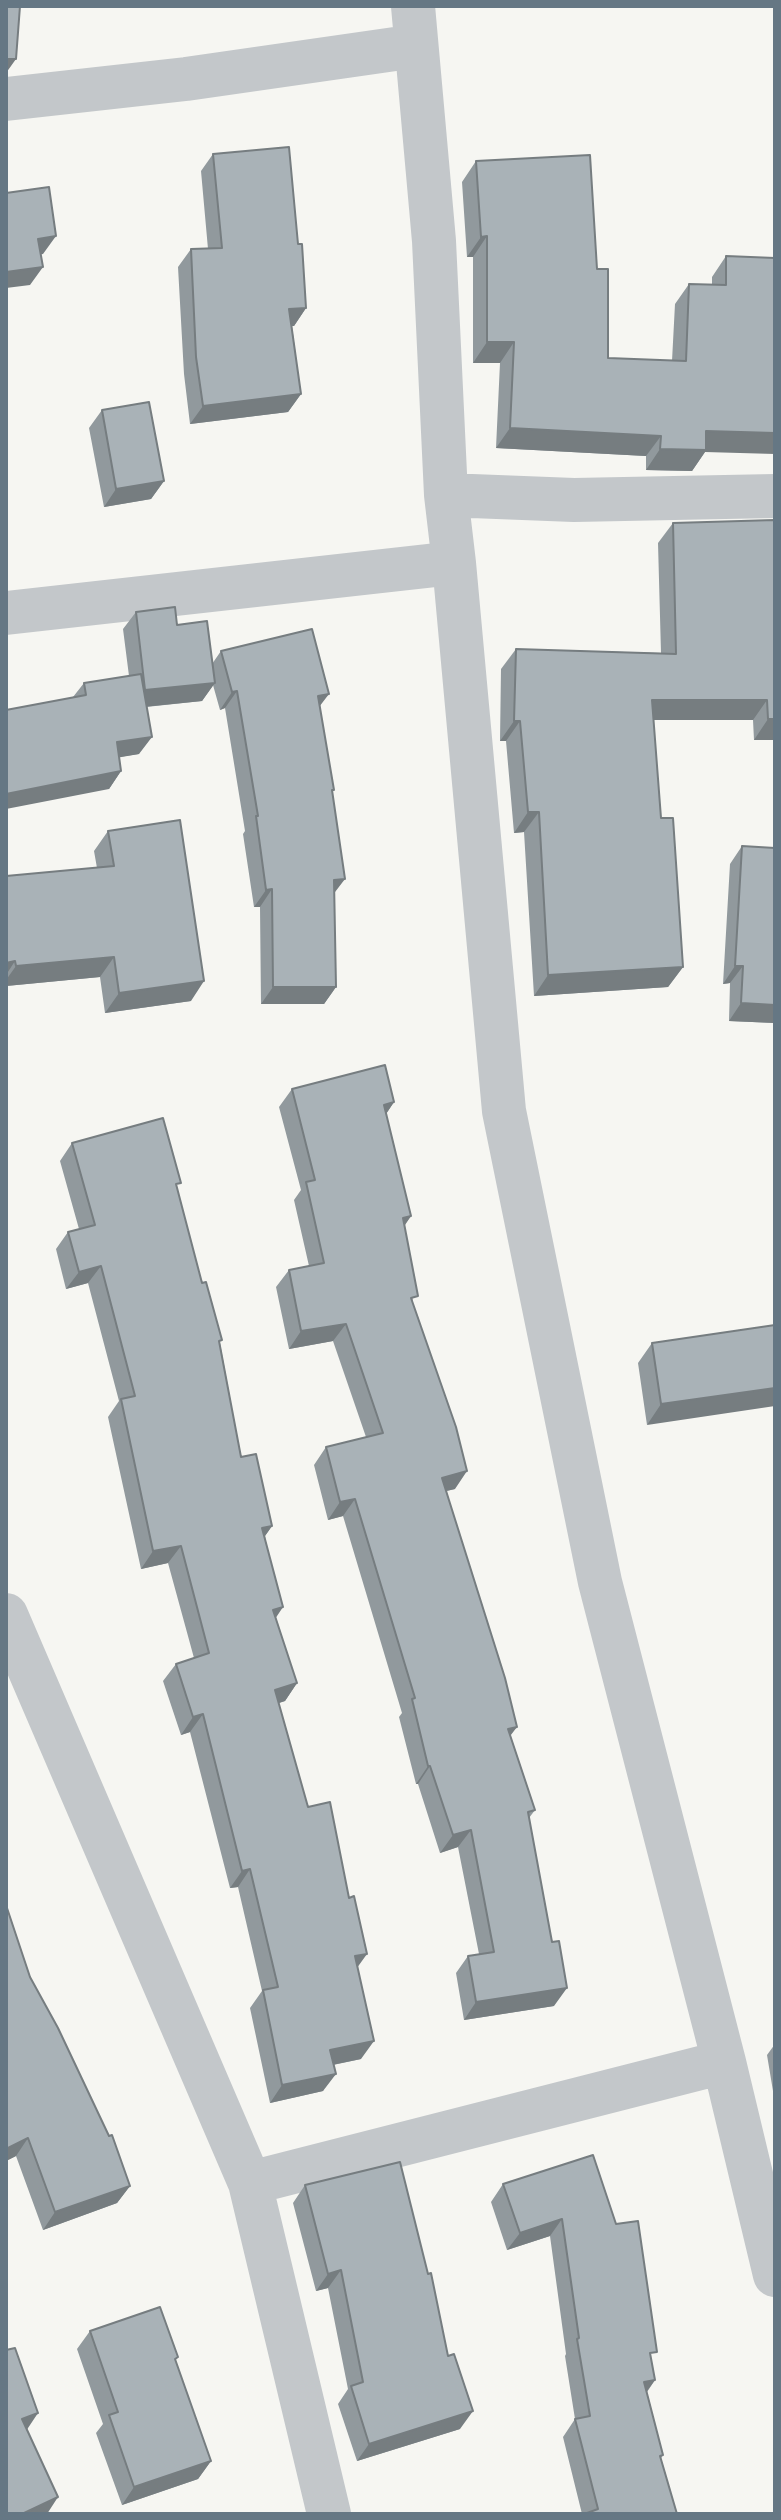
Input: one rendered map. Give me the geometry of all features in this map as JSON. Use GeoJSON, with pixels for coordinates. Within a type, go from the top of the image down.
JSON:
{"type":"FeatureCollection","features":[{"type":"Feature","properties":{"kind":"street"},"geometry":{"type":"LineString","coordinates":[[6,99],[186,79],[414,26],[434,241],[446,495],[504,1111],[600,1582],[724,2062],[775,2275]]}},
{"type":"Feature","properties":{"kind":"street"},"geometry":{"type":"LineString","coordinates":[[446,495],[574,500],[775,496]]}},
{"type":"Feature","properties":{"kind":"street"},"geometry":{"type":"LineString","coordinates":[[6,613],[454,563]]}},
{"type":"Feature","properties":{"kind":"street"},"geometry":{"type":"LineString","coordinates":[[6,1615],[250,2183],[329,2514]]}},
{"type":"Feature","properties":{"kind":"street"},"geometry":{"type":"LineString","coordinates":[[250,2183],[724,2062]]}},
{"type":"Feature","properties":{"kind":"building"},"geometry":{"type":"Polygon","coordinates":[[[6,6],[20,6],[16,59],[6,59],[6,6]]]}},
{"type":"Feature","properties":{"kind":"building"},"geometry":{"type":"Polygon","coordinates":[[[289,147],[298,244],[302,244],[306,308],[289,309],[301,394],[203,406],[196,357],[191,249],[222,248],[213,154],[289,147]]]}},
{"type":"Feature","properties":{"kind":"building"},"geometry":{"type":"Polygon","coordinates":[[[590,155],[597,269],[608,269],[608,358],[686,361],[689,284],[726,285],[726,256],[775,258],[775,433],[706,431],[706,450],[660,449],[661,436],[510,428],[514,342],[487,342],[487,236],[481,237],[476,161],[590,155]]]}},
{"type":"Feature","properties":{"kind":"building"},"geometry":{"type":"Polygon","coordinates":[[[49,187],[56,236],[38,239],[43,267],[6,272],[6,193],[49,187]]]}},
{"type":"Feature","properties":{"kind":"building"},"geometry":{"type":"Polygon","coordinates":[[[149,402],[164,481],[116,489],[102,410],[149,402]]]}},
{"type":"Feature","properties":{"kind":"building"},"geometry":{"type":"Polygon","coordinates":[[[775,520],[775,719],[768,719],[767,700],[652,700],[661,818],[673,818],[683,967],[548,975],[539,812],[528,812],[520,721],[514,721],[516,649],[676,654],[673,523],[775,520]]]}},
{"type":"Feature","properties":{"kind":"building"},"geometry":{"type":"Polygon","coordinates":[[[175,607],[177,625],[207,621],[215,683],[145,690],[136,612],[175,607]]]}},
{"type":"Feature","properties":{"kind":"building"},"geometry":{"type":"Polygon","coordinates":[[[312,629],[329,694],[318,696],[345,879],[334,880],[336,987],[273,987],[272,889],[266,890],[258,816],[237,691],[232,692],[221,651],[312,629]]]}},
{"type":"Feature","properties":{"kind":"building"},"geometry":{"type":"Polygon","coordinates":[[[141,674],[152,737],[117,742],[121,771],[6,794],[6,710],[86,695],[84,683],[141,674]]]}},
{"type":"Feature","properties":{"kind":"building"},"geometry":{"type":"Polygon","coordinates":[[[180,820],[204,981],[119,993],[114,957],[16,966],[15,961],[6,963],[6,876],[114,866],[108,831],[180,820]]]}},
{"type":"Feature","properties":{"kind":"building"},"geometry":{"type":"Polygon","coordinates":[[[742,846],[775,848],[775,1005],[741,1003],[743,966],[735,966],[742,846]]]}},
{"type":"Feature","properties":{"kind":"building"},"geometry":{"type":"Polygon","coordinates":[[[385,1065],[394,1102],[384,1105],[411,1216],[403,1218],[418,1296],[411,1298],[456,1427],[467,1471],[442,1478],[505,1678],[517,1727],[508,1729],[535,1810],[528,1812],[552,1942],[559,1941],[567,1988],[476,2002],[468,1956],[494,1952],[471,1830],[453,1835],[428,1766],[412,1699],[415,1698],[355,1499],[340,1502],[326,1447],[383,1433],[346,1324],[301,1331],[289,1270],[324,1263],[306,1182],[315,1180],[292,1089],[385,1065]]]}},
{"type":"Feature","properties":{"kind":"building"},"geometry":{"type":"Polygon","coordinates":[[[163,1118],[181,1183],[176,1184],[202,1283],[206,1282],[222,1340],[219,1341],[241,1457],[256,1454],[272,1526],[262,1528],[283,1607],[273,1610],[297,1683],[275,1690],[308,1807],[330,1802],[349,1898],[354,1896],[367,1954],[355,1956],[374,2041],[330,2050],[336,2074],[282,2085],[263,1990],[278,1987],[250,1869],[242,1871],[203,1714],[193,1717],[176,1664],[209,1653],[181,1546],[153,1551],[121,1399],[135,1396],[101,1266],[79,1272],[68,1232],[95,1225],[72,1143],[163,1118]]]}},
{"type":"Feature","properties":{"kind":"building"},"geometry":{"type":"Polygon","coordinates":[[[775,1325],[775,1388],[661,1404],[652,1343],[775,1325]]]}},
{"type":"Feature","properties":{"kind":"building"},"geometry":{"type":"Polygon","coordinates":[[[6,1905],[30,1977],[109,2136],[112,2135],[130,2186],[55,2212],[28,2138],[6,2149],[6,1905]]]}},
{"type":"Feature","properties":{"kind":"building"},"geometry":{"type":"Polygon","coordinates":[[[593,2155],[616,2224],[638,2221],[657,2352],[650,2353],[655,2380],[644,2382],[663,2455],[660,2456],[677,2514],[587,2513],[598,2509],[575,2419],[590,2416],[562,2219],[520,2233],[503,2184],[593,2155]]]}},
{"type":"Feature","properties":{"kind":"building"},"geometry":{"type":"Polygon","coordinates":[[[400,2162],[428,2274],[431,2273],[448,2356],[454,2354],[473,2411],[369,2444],[351,2386],[363,2382],[341,2270],[328,2274],[305,2185],[400,2162]]]}},
{"type":"Feature","properties":{"kind":"building"},"geometry":{"type":"Polygon","coordinates":[[[160,2307],[211,2461],[134,2487],[109,2415],[118,2412],[90,2331],[160,2307]]]}},
{"type":"Feature","properties":{"kind":"building"},"geometry":{"type":"Polygon","coordinates":[[[15,2348],[38,2413],[22,2419],[58,2497],[22,2514],[6,2514],[6,2350],[15,2348]]]}}]}
